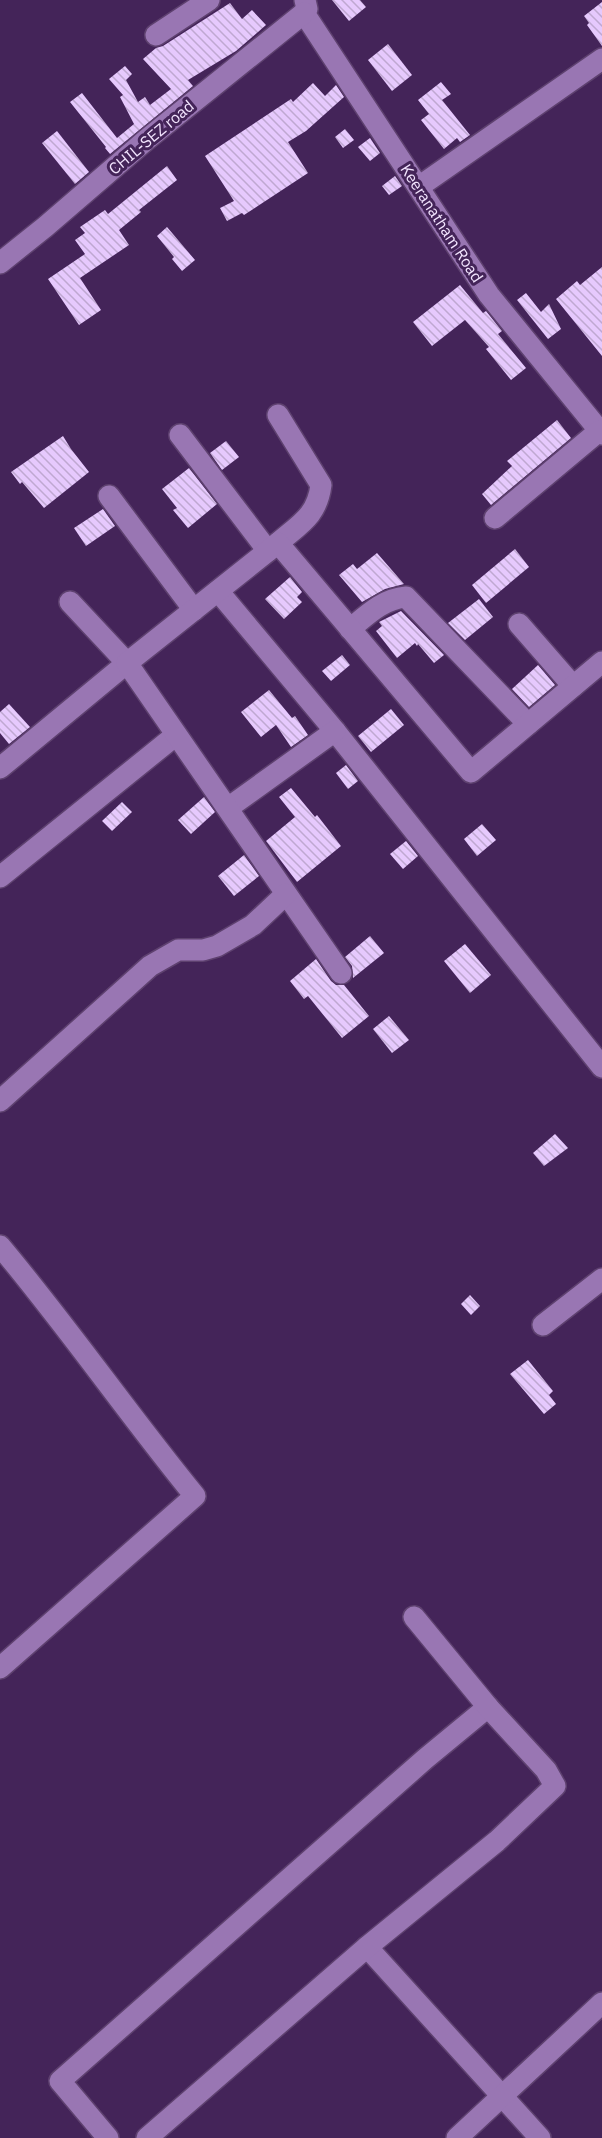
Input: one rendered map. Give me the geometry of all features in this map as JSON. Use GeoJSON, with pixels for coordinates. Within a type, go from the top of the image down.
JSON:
{"type":"FeatureCollection","features":[{"type":"Feature","properties":{"kind":"street"},"geometry":{"type":"LineString","coordinates":[[156,35],[209,0]]}},
{"type":"Feature","properties":{"kind":"street","name":"Keeranatham Road"},"geometry":{"type":"LineString","coordinates":[[304,6],[374,121],[420,186],[489,295],[601,433]]}},
{"type":"Feature","properties":{"kind":"street","name":"CHIL-SEZ road"},"geometry":{"type":"LineString","coordinates":[[0,263],[304,6]]}},
{"type":"Feature","properties":{"kind":"street"},"geometry":{"type":"LineString","coordinates":[[420,186],[602,59]]}},
{"type":"Feature","properties":{"kind":"street"},"geometry":{"type":"LineString","coordinates":[[0,768],[312,513],[317,504],[321,484],[278,415]]}},
{"type":"Feature","properties":{"kind":"street"},"geometry":{"type":"LineString","coordinates":[[495,518],[601,433]]}},
{"type":"Feature","properties":{"kind":"street"},"geometry":{"type":"LineString","coordinates":[[180,435],[273,547],[350,629],[471,772],[602,662]]}},
{"type":"Feature","properties":{"kind":"street"},"geometry":{"type":"LineString","coordinates":[[109,496],[194,610]]}},
{"type":"Feature","properties":{"kind":"street"},"geometry":{"type":"LineString","coordinates":[[218,591],[335,731],[602,1067]]}},
{"type":"Feature","properties":{"kind":"street"},"geometry":{"type":"LineString","coordinates":[[350,629],[384,602],[406,597],[528,724]]}},
{"type":"Feature","properties":{"kind":"street"},"geometry":{"type":"LineString","coordinates":[[70,602],[127,663],[341,973]]}},
{"type":"Feature","properties":{"kind":"street"},"geometry":{"type":"LineString","coordinates":[[519,624],[573,686]]}},
{"type":"Feature","properties":{"kind":"street"},"geometry":{"type":"LineString","coordinates":[[228,808],[335,731]]}},
{"type":"Feature","properties":{"kind":"street"},"geometry":{"type":"LineString","coordinates":[[0,877],[176,735]]}},
{"type":"Feature","properties":{"kind":"street"},"geometry":{"type":"LineString","coordinates":[[0,1101],[150,966],[178,950],[203,950],[217,946],[253,925],[286,894]]}},
{"type":"Feature","properties":{"kind":"street"},"geometry":{"type":"LineString","coordinates":[[0,1246],[44,1298],[162,1456],[195,1496],[0,1668]]}},
{"type":"Feature","properties":{"kind":"street"},"geometry":{"type":"LineString","coordinates":[[543,1325],[602,1279]]}},
{"type":"Feature","properties":{"kind":"street"},"geometry":{"type":"LineString","coordinates":[[147,2138],[367,1947],[497,1841],[555,1786],[546,1770],[488,1707],[414,1617]]}},
{"type":"Feature","properties":{"kind":"street"},"geometry":{"type":"LineString","coordinates":[[108,2138],[60,2081],[425,1759],[488,1707]]}},
{"type":"Feature","properties":{"kind":"street"},"geometry":{"type":"LineString","coordinates":[[367,1947],[540,2138]]}},
{"type":"Feature","properties":{"kind":"street"},"geometry":{"type":"LineString","coordinates":[[457,2138],[602,2003]]}},
{"type":"Feature","properties":{"kind":"building"},"geometry":{"type":"Polygon","coordinates":[[[332,0],[360,0],[366,7],[349,21],[332,0]]]}},
{"type":"Feature","properties":{"kind":"building"},"geometry":{"type":"Polygon","coordinates":[[[602,2],[602,46],[587,25],[589,23],[584,16],[602,2]]]}},
{"type":"Feature","properties":{"kind":"building"},"geometry":{"type":"Polygon","coordinates":[[[230,3],[242,19],[252,10],[266,25],[236,51],[188,80],[193,86],[110,154],[70,102],[82,93],[117,138],[134,124],[120,97],[123,95],[109,79],[125,66],[132,74],[126,80],[138,102],[145,97],[150,105],[171,89],[143,59],[156,48],[163,46],[230,3]]]}},
{"type":"Feature","properties":{"kind":"building"},"geometry":{"type":"Polygon","coordinates":[[[388,44],[412,75],[392,91],[368,60],[388,44]]]}},
{"type":"Feature","properties":{"kind":"building"},"geometry":{"type":"Polygon","coordinates":[[[441,82],[451,94],[442,100],[470,135],[460,142],[457,138],[444,149],[421,120],[429,114],[418,100],[441,82]]]}},
{"type":"Feature","properties":{"kind":"building"},"geometry":{"type":"Polygon","coordinates":[[[313,83],[325,96],[336,85],[344,97],[306,131],[288,142],[308,173],[244,215],[242,213],[227,221],[220,208],[234,201],[205,156],[291,99],[293,102],[313,83]]]}},
{"type":"Feature","properties":{"kind":"building"},"geometry":{"type":"Polygon","coordinates":[[[345,129],[354,140],[343,148],[335,137],[345,129]]]}},
{"type":"Feature","properties":{"kind":"building"},"geometry":{"type":"Polygon","coordinates":[[[57,131],[89,172],[75,184],[42,143],[57,131]]]}},
{"type":"Feature","properties":{"kind":"building"},"geometry":{"type":"Polygon","coordinates":[[[370,138],[380,153],[370,161],[358,147],[370,138]]]}},
{"type":"Feature","properties":{"kind":"building"},"geometry":{"type":"Polygon","coordinates":[[[167,166],[177,180],[139,210],[141,212],[119,230],[129,245],[80,278],[101,310],[79,325],[48,279],[85,254],[75,240],[85,233],[80,227],[105,210],[108,214],[167,166]]]}},
{"type":"Feature","properties":{"kind":"building"},"geometry":{"type":"Polygon","coordinates":[[[395,176],[402,186],[389,195],[382,186],[395,176]]]}},
{"type":"Feature","properties":{"kind":"building"},"geometry":{"type":"Polygon","coordinates":[[[167,227],[195,260],[182,271],[157,236],[167,227]]]}},
{"type":"Feature","properties":{"kind":"building"},"geometry":{"type":"Polygon","coordinates":[[[602,267],[602,356],[556,299],[577,281],[580,285],[602,267]]]}},
{"type":"Feature","properties":{"kind":"building"},"geometry":{"type":"Polygon","coordinates":[[[460,285],[483,313],[486,311],[502,331],[498,334],[526,368],[511,380],[486,349],[489,347],[465,320],[432,346],[413,322],[460,285]]]}},
{"type":"Feature","properties":{"kind":"building"},"geometry":{"type":"Polygon","coordinates":[[[526,293],[541,312],[549,304],[561,329],[548,339],[517,300],[526,293]]]}},
{"type":"Feature","properties":{"kind":"building"},"geometry":{"type":"Polygon","coordinates":[[[557,420],[571,438],[491,505],[482,494],[512,466],[507,461],[557,420]]]}},
{"type":"Feature","properties":{"kind":"building"},"geometry":{"type":"Polygon","coordinates":[[[63,436],[89,472],[44,508],[11,472],[63,436]]]}},
{"type":"Feature","properties":{"kind":"building"},"geometry":{"type":"Polygon","coordinates":[[[226,441],[239,457],[222,470],[210,453],[226,441]]]}},
{"type":"Feature","properties":{"kind":"building"},"geometry":{"type":"Polygon","coordinates":[[[189,468],[217,504],[188,528],[173,510],[177,508],[162,489],[189,468]]]}},
{"type":"Feature","properties":{"kind":"building"},"geometry":{"type":"Polygon","coordinates":[[[103,509],[115,526],[86,546],[74,528],[103,509]]]}},
{"type":"Feature","properties":{"kind":"building"},"geometry":{"type":"Polygon","coordinates":[[[515,549],[529,567],[486,603],[472,585],[515,549]]]}},
{"type":"Feature","properties":{"kind":"building"},"geometry":{"type":"Polygon","coordinates":[[[377,553],[404,584],[385,589],[362,602],[339,575],[353,564],[357,569],[377,553]]]}},
{"type":"Feature","properties":{"kind":"building"},"geometry":{"type":"Polygon","coordinates":[[[290,577],[302,592],[297,597],[302,602],[284,619],[265,599],[290,577]]]}},
{"type":"Feature","properties":{"kind":"building"},"geometry":{"type":"Polygon","coordinates":[[[479,599],[493,617],[465,640],[448,623],[479,599]]]}},
{"type":"Feature","properties":{"kind":"building"},"geometry":{"type":"Polygon","coordinates":[[[401,611],[444,655],[434,663],[415,643],[397,658],[376,631],[382,626],[379,622],[401,611]]]}},
{"type":"Feature","properties":{"kind":"building"},"geometry":{"type":"Polygon","coordinates":[[[342,655],[350,665],[331,681],[322,671],[342,655]]]}},
{"type":"Feature","properties":{"kind":"building"},"geometry":{"type":"Polygon","coordinates":[[[538,665],[555,685],[529,707],[512,689],[538,665]]]}},
{"type":"Feature","properties":{"kind":"building"},"geometry":{"type":"Polygon","coordinates":[[[269,690],[292,718],[295,716],[308,735],[291,747],[276,725],[261,737],[241,712],[269,690]]]}},
{"type":"Feature","properties":{"kind":"building"},"geometry":{"type":"Polygon","coordinates":[[[9,704],[30,727],[9,744],[0,733],[0,712],[9,704]]]}},
{"type":"Feature","properties":{"kind":"building"},"geometry":{"type":"Polygon","coordinates":[[[391,709],[404,725],[371,752],[358,736],[391,709]]]}},
{"type":"Feature","properties":{"kind":"building"},"geometry":{"type":"Polygon","coordinates":[[[346,765],[358,781],[348,789],[336,773],[346,765]]]}},
{"type":"Feature","properties":{"kind":"building"},"geometry":{"type":"Polygon","coordinates":[[[291,788],[315,817],[317,815],[341,846],[297,882],[266,841],[295,817],[279,797],[291,788]]]}},
{"type":"Feature","properties":{"kind":"building"},"geometry":{"type":"Polygon","coordinates":[[[204,797],[215,812],[191,834],[178,820],[204,797]]]}},
{"type":"Feature","properties":{"kind":"building"},"geometry":{"type":"Polygon","coordinates":[[[122,802],[132,812],[112,831],[102,821],[122,802]]]}},
{"type":"Feature","properties":{"kind":"building"},"geometry":{"type":"Polygon","coordinates":[[[482,824],[496,840],[477,856],[464,839],[482,824]]]}},
{"type":"Feature","properties":{"kind":"building"},"geometry":{"type":"Polygon","coordinates":[[[406,841],[418,856],[403,869],[390,854],[406,841]]]}},
{"type":"Feature","properties":{"kind":"building"},"geometry":{"type":"Polygon","coordinates":[[[244,855],[259,876],[234,896],[218,876],[244,855]]]}},
{"type":"Feature","properties":{"kind":"building"},"geometry":{"type":"Polygon","coordinates":[[[370,936],[384,953],[353,978],[352,966],[345,957],[370,936]]]}},
{"type":"Feature","properties":{"kind":"building"},"geometry":{"type":"Polygon","coordinates":[[[465,944],[491,975],[470,993],[444,961],[465,944]]]}},
{"type":"Feature","properties":{"kind":"building"},"geometry":{"type":"Polygon","coordinates":[[[316,959],[331,981],[336,985],[344,985],[369,1016],[342,1038],[308,996],[304,999],[290,981],[316,959]]]}},
{"type":"Feature","properties":{"kind":"building"},"geometry":{"type":"Polygon","coordinates":[[[389,1016],[409,1040],[392,1053],[373,1029],[389,1016]]]}},
{"type":"Feature","properties":{"kind":"building"},"geometry":{"type":"Polygon","coordinates":[[[555,1134],[568,1148],[544,1166],[533,1153],[555,1134]]]}},
{"type":"Feature","properties":{"kind":"building"},"geometry":{"type":"Polygon","coordinates":[[[470,1295],[480,1306],[471,1315],[461,1304],[470,1295]]]}},
{"type":"Feature","properties":{"kind":"building"},"geometry":{"type":"Polygon","coordinates":[[[528,1360],[553,1391],[549,1395],[556,1404],[544,1414],[510,1374],[528,1360]]]}}]}
